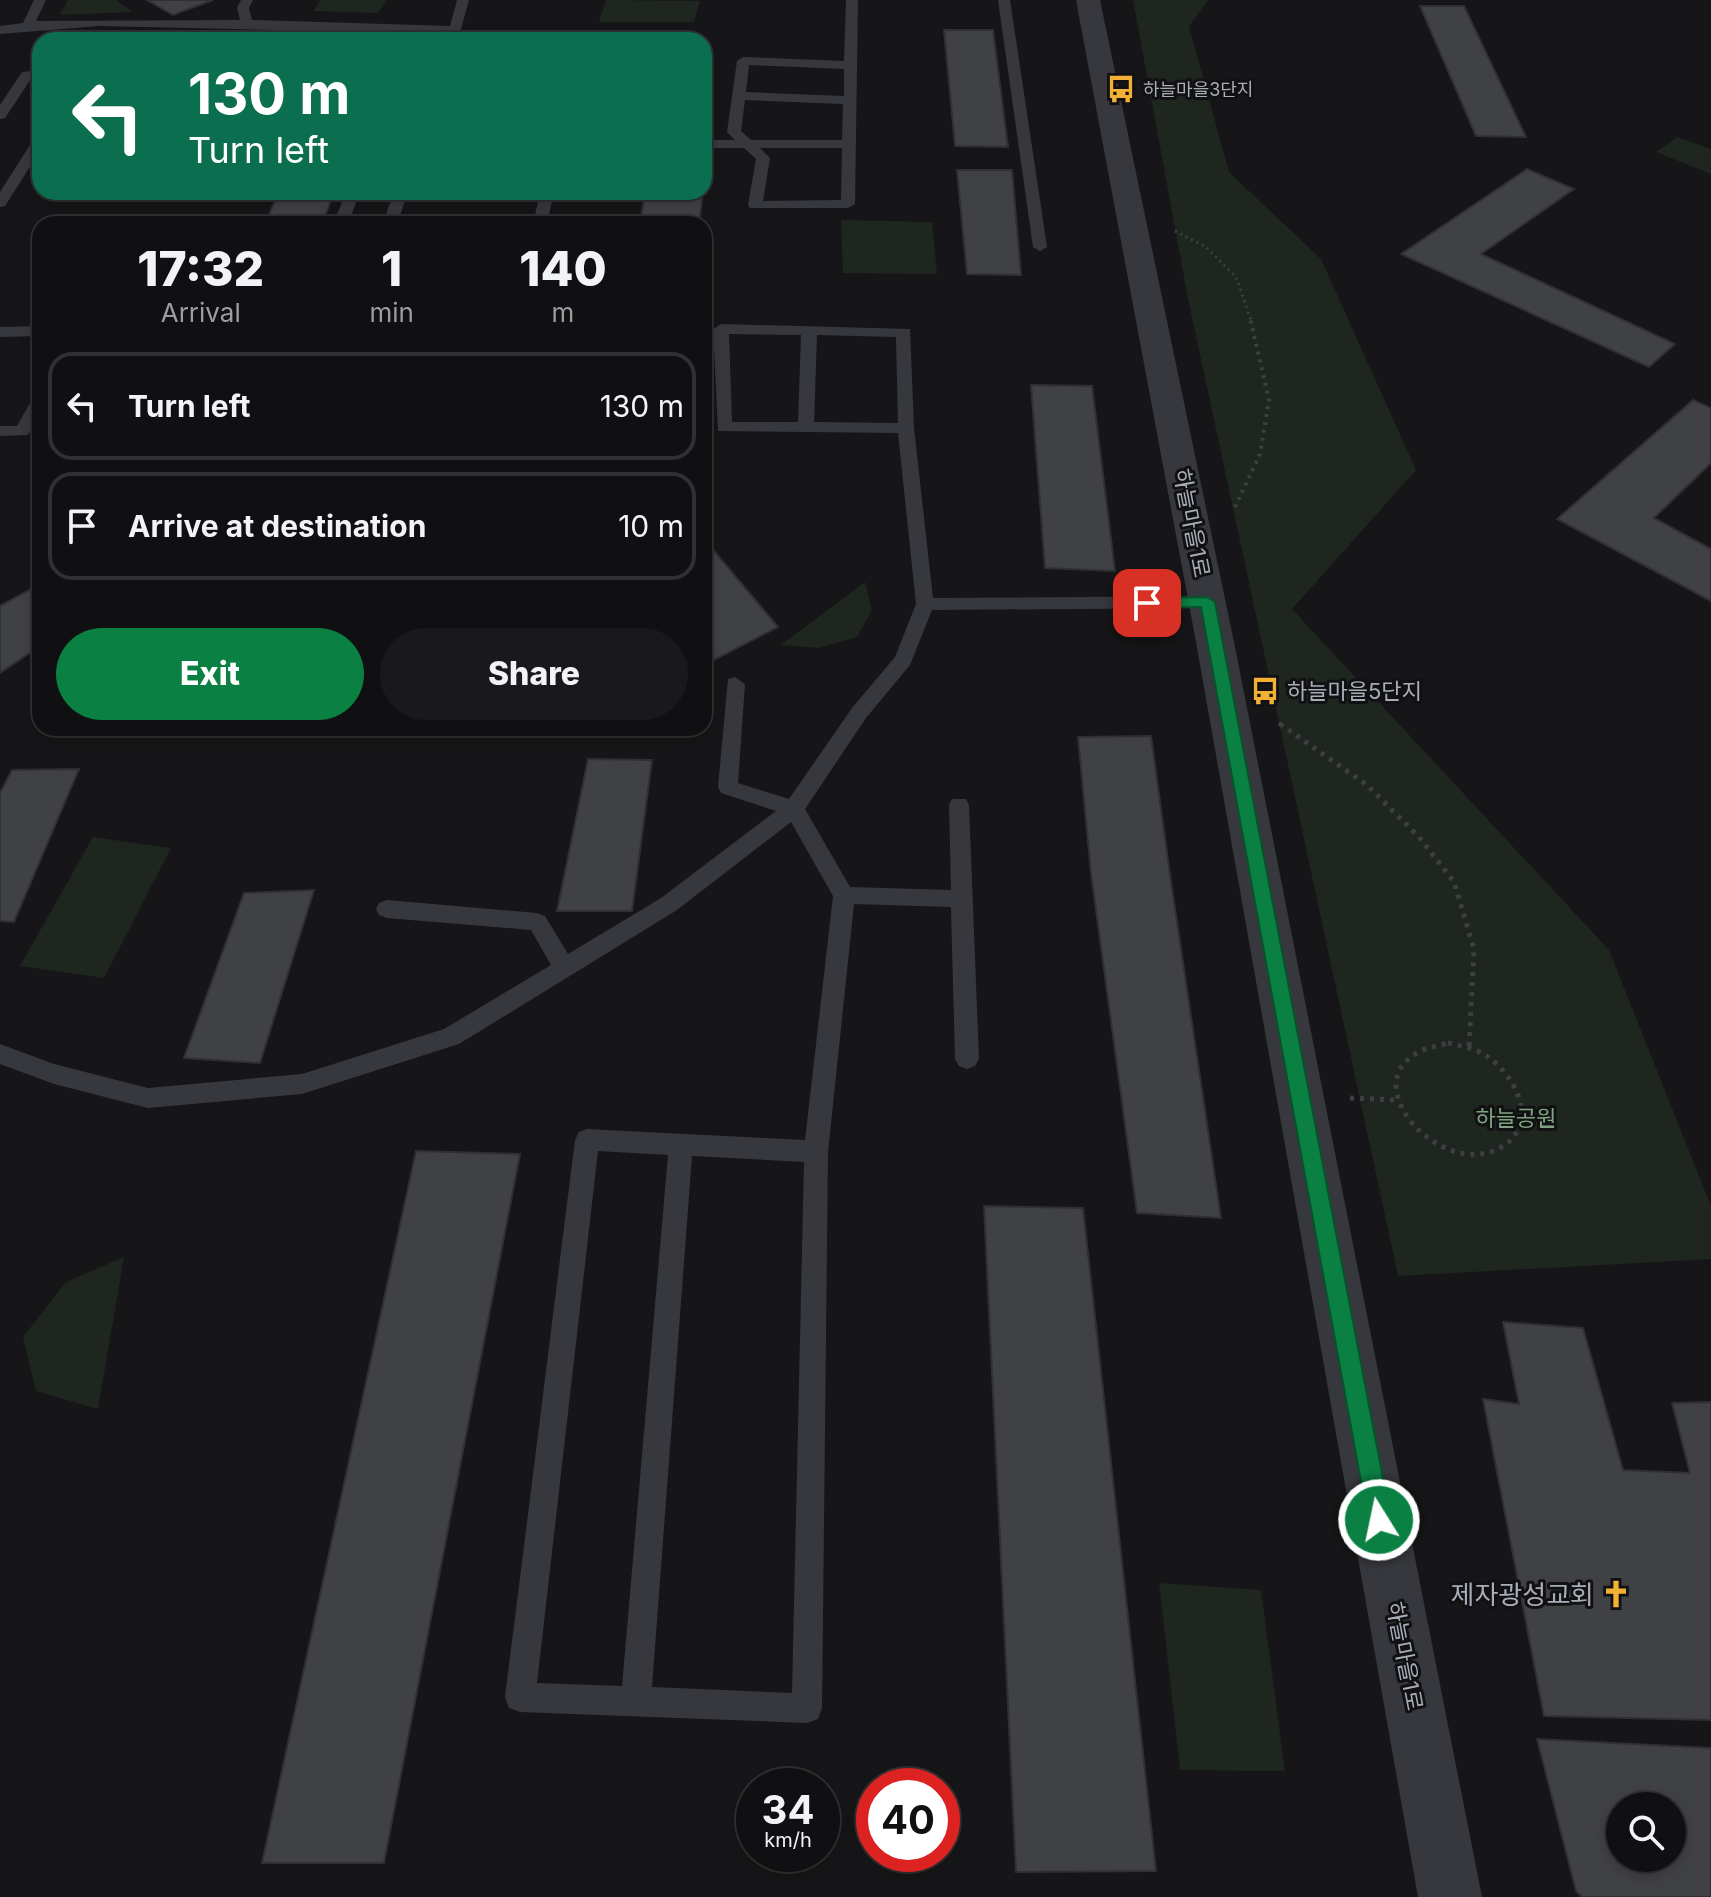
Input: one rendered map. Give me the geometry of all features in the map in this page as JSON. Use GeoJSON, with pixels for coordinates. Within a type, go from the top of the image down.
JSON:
{"type":"FeatureCollection","features":[{"type":"Feature","properties":{"kind":"street","name":"하늘마을1로"},"geometry":{"type":"LineString","coordinates":[[1088,0],[1207,602],[1450,1897]]}},
{"type":"Feature","properties":{"kind":"lane"},"geometry":{"type":"LineString","coordinates":[[28,25],[40,0]]}},
{"type":"Feature","properties":{"kind":"lane"},"geometry":{"type":"LineString","coordinates":[[247,0],[243,8],[247,23]]}},
{"type":"Feature","properties":{"kind":"lane"},"geometry":{"type":"LineString","coordinates":[[454,32],[463,0]]}},
{"type":"Feature","properties":{"kind":"lane"},"geometry":{"type":"LineString","coordinates":[[852,0],[852,65],[848,204],[755,205],[763,158],[734,132],[741,96],[743,61],[852,65]]}},
{"type":"Feature","properties":{"kind":"lane"},"geometry":{"type":"LineString","coordinates":[[1004,0],[1040,247]]}},
{"type":"Feature","properties":{"kind":"lane"},"geometry":{"type":"LineString","coordinates":[[110,32],[116,23]]}},
{"type":"Feature","properties":{"kind":"lane"},"geometry":{"type":"LineString","coordinates":[[0,30],[28,25],[247,23],[402,32]]}},
{"type":"Feature","properties":{"kind":"lane"},"geometry":{"type":"LineString","coordinates":[[0,115],[27,75],[32,75]]}},
{"type":"Feature","properties":{"kind":"lane"},"geometry":{"type":"LineString","coordinates":[[741,96],[851,100]]}},
{"type":"Feature","properties":{"kind":"lane"},"geometry":{"type":"LineString","coordinates":[[712,144],[849,144]]}},
{"type":"Feature","properties":{"kind":"lane"},"geometry":{"type":"LineString","coordinates":[[0,203],[32,153]]}},
{"type":"Feature","properties":{"kind":"lane"},"geometry":{"type":"LineString","coordinates":[[0,1054],[54,1074],[148,1098],[302,1084],[451,1037],[669,904],[794,809],[859,713],[903,660],[925,604],[906,428],[904,332],[721,329],[724,427],[906,428]]}},
{"type":"Feature","properties":{"kind":"lane"},"geometry":{"type":"LineString","coordinates":[[806,428],[809,329]]}},
{"type":"Feature","properties":{"kind":"lane"},"geometry":{"type":"LineString","coordinates":[[0,332],[32,331]]}},
{"type":"Feature","properties":{"kind":"lane"},"geometry":{"type":"LineString","coordinates":[[0,431],[22,431],[32,414]]}},
{"type":"Feature","properties":{"kind":"lane"},"geometry":{"type":"LineString","coordinates":[[925,604],[1207,602]]}},
{"type":"Feature","properties":{"kind":"lane"},"geometry":{"type":"LineString","coordinates":[[735,684],[728,787],[794,809],[844,895],[816,1152],[807,1708],[520,1697],[587,1140],[816,1152]]}},
{"type":"Feature","properties":{"kind":"lane"},"geometry":{"type":"LineString","coordinates":[[959,805],[967,1059]]}},
{"type":"Feature","properties":{"kind":"lane"},"geometry":{"type":"LineString","coordinates":[[844,895],[961,899]]}},
{"type":"Feature","properties":{"kind":"lane"},"geometry":{"type":"LineString","coordinates":[[387,909],[537,922],[565,969]]}},
{"type":"Feature","properties":{"kind":"lane"},"geometry":{"type":"LineString","coordinates":[[636,1701],[681,1145]]}},
{"type":"Feature","properties":{"kind":"path"},"geometry":{"type":"LineString","coordinates":[[1164,225],[1206,247],[1236,277],[1255,331],[1269,400],[1260,454],[1233,511]]}},
{"type":"Feature","properties":{"kind":"path"},"geometry":{"type":"LineString","coordinates":[[1269,718],[1367,785],[1419,837],[1454,882],[1474,949],[1469,1048]]}},
{"type":"Feature","properties":{"kind":"path"},"geometry":{"type":"LineString","coordinates":[[1448,1043],[1488,1057],[1517,1087],[1522,1104],[1522,1122],[1514,1137],[1501,1148],[1484,1154],[1462,1154],[1441,1148],[1413,1127],[1397,1100],[1395,1082],[1400,1066],[1411,1053],[1448,1043]]}},
{"type":"Feature","properties":{"kind":"path"},"geometry":{"type":"LineString","coordinates":[[1347,1099],[1397,1100]]}},
{"type":"Feature","properties":{"kind":"green space"},"geometry":{"type":"Polygon","coordinates":[[[68,0],[116,0],[133,12],[60,15],[68,0]]]}},
{"type":"Feature","properties":{"kind":"green space"},"geometry":{"type":"Polygon","coordinates":[[[320,0],[386,0],[378,13],[314,11],[320,0]]]}},
{"type":"Feature","properties":{"kind":"green space"},"geometry":{"type":"Polygon","coordinates":[[[606,0],[700,1],[694,22],[599,22],[606,0]]]}},
{"type":"Feature","properties":{"kind":"green space","name":"하늘공원"},"geometry":{"type":"Polygon","coordinates":[[[1133,0],[1208,0],[1189,26],[1229,172],[1321,259],[1416,470],[1292,609],[1609,950],[1711,1206],[1711,1259],[1398,1276],[1188,299],[1133,0]]]}},
{"type":"Feature","properties":{"kind":"green space"},"geometry":{"type":"Polygon","coordinates":[[[1677,137],[1711,149],[1711,174],[1656,152],[1677,137]]]}},
{"type":"Feature","properties":{"kind":"green space"},"geometry":{"type":"Polygon","coordinates":[[[841,220],[932,222],[937,274],[843,273],[841,220]]]}},
{"type":"Feature","properties":{"kind":"green space"},"geometry":{"type":"Polygon","coordinates":[[[865,582],[872,610],[857,637],[819,648],[781,645],[865,582]]]}},
{"type":"Feature","properties":{"kind":"green space"},"geometry":{"type":"Polygon","coordinates":[[[93,837],[171,848],[104,978],[20,966],[93,837]]]}},
{"type":"Feature","properties":{"kind":"green space"},"geometry":{"type":"Polygon","coordinates":[[[124,1257],[98,1409],[36,1391],[23,1337],[66,1282],[124,1257]]]}},
{"type":"Feature","properties":{"kind":"green space"},"geometry":{"type":"Polygon","coordinates":[[[1159,1583],[1261,1590],[1285,1771],[1180,1770],[1159,1583]]]}},
{"type":"Feature","properties":{"kind":"building"},"geometry":{"type":"Polygon","coordinates":[[[147,0],[213,0],[173,15],[147,0]]]}},
{"type":"Feature","properties":{"kind":"building"},"geometry":{"type":"Polygon","coordinates":[[[1420,6],[1464,6],[1526,137],[1476,136],[1420,6]]]}},
{"type":"Feature","properties":{"kind":"building"},"geometry":{"type":"Polygon","coordinates":[[[944,30],[993,30],[1008,147],[955,146],[944,30]]]}},
{"type":"Feature","properties":{"kind":"building"},"geometry":{"type":"Polygon","coordinates":[[[1527,169],[1574,189],[1481,254],[1675,344],[1649,367],[1401,254],[1527,169]]]}},
{"type":"Feature","properties":{"kind":"building"},"geometry":{"type":"Polygon","coordinates":[[[957,170],[1012,170],[1021,275],[967,274],[957,170]]]}},
{"type":"Feature","properties":{"kind":"building"},"geometry":{"type":"Polygon","coordinates":[[[276,200],[331,200],[325,216],[268,216],[276,200]]]}},
{"type":"Feature","properties":{"kind":"building"},"geometry":{"type":"Polygon","coordinates":[[[644,200],[702,200],[700,216],[641,216],[644,200]]]}},
{"type":"Feature","properties":{"kind":"building"},"geometry":{"type":"Polygon","coordinates":[[[1031,385],[1092,386],[1115,571],[1045,568],[1031,385]]]}},
{"type":"Feature","properties":{"kind":"building"},"geometry":{"type":"Polygon","coordinates":[[[1693,400],[1711,408],[1711,463],[1654,518],[1711,549],[1711,601],[1557,519],[1693,400]]]}},
{"type":"Feature","properties":{"kind":"building"},"geometry":{"type":"Polygon","coordinates":[[[712,549],[778,627],[712,661],[712,549]]]}},
{"type":"Feature","properties":{"kind":"building"},"geometry":{"type":"Polygon","coordinates":[[[32,588],[32,651],[0,673],[0,606],[32,588]]]}},
{"type":"Feature","properties":{"kind":"building"},"geometry":{"type":"Polygon","coordinates":[[[1151,736],[1221,1218],[1137,1213],[1091,873],[1078,737],[1151,736]]]}},
{"type":"Feature","properties":{"kind":"building"},"geometry":{"type":"Polygon","coordinates":[[[588,759],[652,760],[632,911],[557,911],[588,759]]]}},
{"type":"Feature","properties":{"kind":"building"},"geometry":{"type":"Polygon","coordinates":[[[79,769],[14,922],[0,921],[0,793],[12,770],[79,769]]]}},
{"type":"Feature","properties":{"kind":"building"},"geometry":{"type":"Polygon","coordinates":[[[314,890],[260,1063],[184,1058],[244,893],[314,890]]]}},
{"type":"Feature","properties":{"kind":"building"},"geometry":{"type":"Polygon","coordinates":[[[416,1151],[520,1154],[384,1863],[262,1863],[416,1151]]]}},
{"type":"Feature","properties":{"kind":"building"},"geometry":{"type":"Polygon","coordinates":[[[984,1206],[1083,1208],[1156,1871],[1016,1872],[984,1206]]]}},
{"type":"Feature","properties":{"kind":"building","name":"제자광성교회"},"geometry":{"type":"Polygon","coordinates":[[[1503,1322],[1583,1328],[1623,1470],[1690,1473],[1672,1403],[1711,1402],[1711,1720],[1544,1716],[1483,1399],[1519,1404],[1503,1322]]]}},
{"type":"Feature","properties":{"kind":"building"},"geometry":{"type":"Polygon","coordinates":[[[1537,1739],[1711,1748],[1711,1897],[1582,1897],[1576,1891],[1537,1739]]]}},
{"type":"Feature","properties":{"kind":"place","name":"하늘마을3단지"},"geometry":{"type":"Point","coordinates":[1121,89]}},
{"type":"Feature","properties":{"kind":"place","name":"하늘마을5단지"},"geometry":{"type":"Point","coordinates":[1265,691]}},
{"type":"Feature","properties":{"kind":"place","name":"제자광성교회"},"geometry":{"type":"Point","coordinates":[1616,1594]}},
{"type":"Feature","properties":{"kind":"route"},"geometry":{"type":"LineString","coordinates":[[1147,603],[1207,602],[1379,1520]]}}]}
